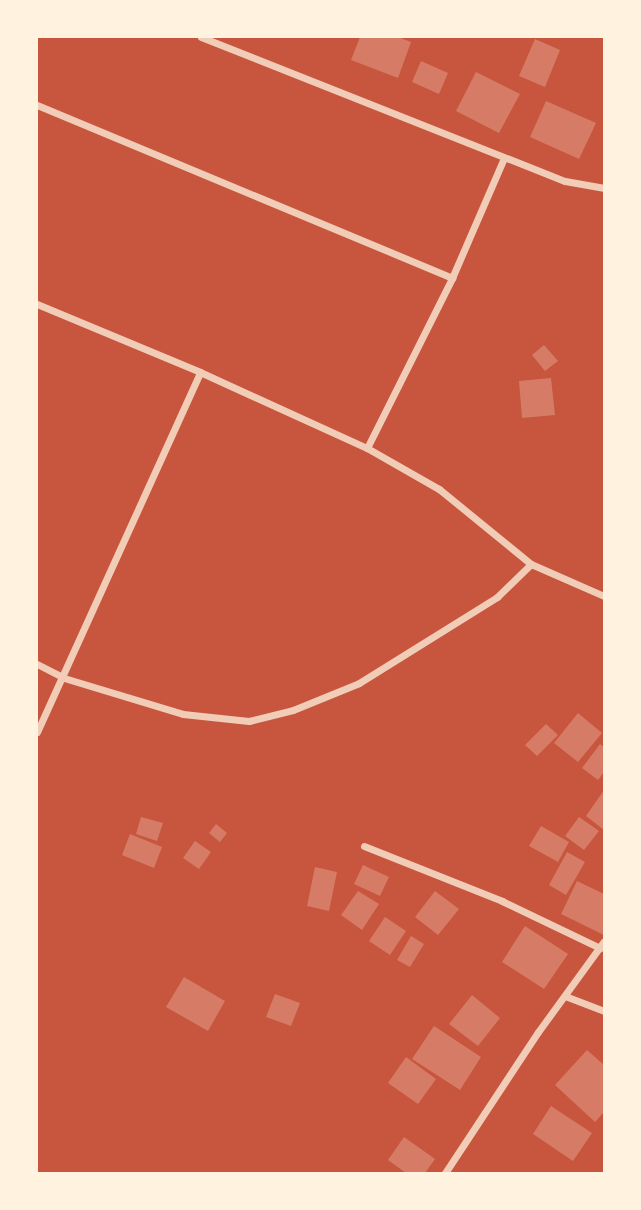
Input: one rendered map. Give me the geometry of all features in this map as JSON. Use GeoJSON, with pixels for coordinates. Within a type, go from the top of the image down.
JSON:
{"type":"FeatureCollection","features":[{"type":"Feature","properties":{"kind":"street"},"geometry":{"type":"LineString","coordinates":[[201,37],[505,158],[583,187],[604,188]]}},
{"type":"Feature","properties":{"kind":"street"},"geometry":{"type":"LineString","coordinates":[[37,105],[452,278]]}},
{"type":"Feature","properties":{"kind":"street"},"geometry":{"type":"LineString","coordinates":[[367,448],[452,278],[505,158]]}},
{"type":"Feature","properties":{"kind":"street"},"geometry":{"type":"LineString","coordinates":[[37,304],[200,372],[367,448],[439,489],[531,564],[604,596]]}},
{"type":"Feature","properties":{"kind":"street"},"geometry":{"type":"LineString","coordinates":[[37,732],[64,678],[200,372]]}},
{"type":"Feature","properties":{"kind":"street"},"geometry":{"type":"LineString","coordinates":[[37,664],[64,678],[183,714],[249,721],[293,710],[359,683],[497,597],[531,564]]}},
{"type":"Feature","properties":{"kind":"street"},"geometry":{"type":"LineString","coordinates":[[364,846],[502,901],[602,945],[444,1173]]}},
{"type":"Feature","properties":{"kind":"street"},"geometry":{"type":"LineString","coordinates":[[565,996],[604,1011]]}},
{"type":"Feature","properties":{"kind":"building"},"geometry":{"type":"Polygon","coordinates":[[[360,37],[398,37],[411,42],[398,78],[351,60],[360,37]]]}},
{"type":"Feature","properties":{"kind":"building"},"geometry":{"type":"Polygon","coordinates":[[[535,39],[560,50],[545,87],[519,76],[535,39]]]}},
{"type":"Feature","properties":{"kind":"building"},"geometry":{"type":"Polygon","coordinates":[[[421,61],[448,73],[439,94],[412,82],[421,61]]]}},
{"type":"Feature","properties":{"kind":"building"},"geometry":{"type":"Polygon","coordinates":[[[476,72],[520,94],[499,133],[456,111],[476,72]]]}},
{"type":"Feature","properties":{"kind":"building"},"geometry":{"type":"Polygon","coordinates":[[[546,101],[596,123],[579,159],[530,137],[546,101]]]}},
{"type":"Feature","properties":{"kind":"building"},"geometry":{"type":"Polygon","coordinates":[[[544,345],[558,361],[545,371],[532,355],[544,345]]]}},
{"type":"Feature","properties":{"kind":"building"},"geometry":{"type":"Polygon","coordinates":[[[551,378],[555,415],[522,418],[519,381],[551,378]]]}},
{"type":"Feature","properties":{"kind":"building"},"geometry":{"type":"Polygon","coordinates":[[[578,713],[602,733],[578,762],[554,743],[578,713]]]}},
{"type":"Feature","properties":{"kind":"building"},"geometry":{"type":"Polygon","coordinates":[[[546,724],[558,735],[537,756],[525,745],[546,724]]]}},
{"type":"Feature","properties":{"kind":"building"},"geometry":{"type":"Polygon","coordinates":[[[600,744],[604,747],[604,772],[598,780],[582,768],[600,744]]]}},
{"type":"Feature","properties":{"kind":"building"},"geometry":{"type":"Polygon","coordinates":[[[604,790],[604,830],[586,816],[604,790]]]}},
{"type":"Feature","properties":{"kind":"building"},"geometry":{"type":"Polygon","coordinates":[[[141,817],[163,823],[157,841],[136,834],[141,817]]]}},
{"type":"Feature","properties":{"kind":"building"},"geometry":{"type":"Polygon","coordinates":[[[579,817],[599,831],[584,850],[565,836],[579,817]]]}},
{"type":"Feature","properties":{"kind":"building"},"geometry":{"type":"Polygon","coordinates":[[[216,824],[227,833],[220,842],[209,833],[216,824]]]}},
{"type":"Feature","properties":{"kind":"building"},"geometry":{"type":"Polygon","coordinates":[[[541,826],[569,842],[558,862],[529,846],[541,826]]]}},
{"type":"Feature","properties":{"kind":"building"},"geometry":{"type":"Polygon","coordinates":[[[130,834],[162,847],[154,868],[122,855],[130,834]]]}},
{"type":"Feature","properties":{"kind":"building"},"geometry":{"type":"Polygon","coordinates":[[[195,841],[211,852],[199,869],[183,858],[195,841]]]}},
{"type":"Feature","properties":{"kind":"building"},"geometry":{"type":"Polygon","coordinates":[[[567,852],[585,862],[566,895],[549,885],[567,852]]]}},
{"type":"Feature","properties":{"kind":"building"},"geometry":{"type":"Polygon","coordinates":[[[363,865],[389,877],[380,896],[354,884],[363,865]]]}},
{"type":"Feature","properties":{"kind":"building"},"geometry":{"type":"Polygon","coordinates":[[[315,867],[337,872],[329,911],[307,906],[315,867]]]}},
{"type":"Feature","properties":{"kind":"building"},"geometry":{"type":"Polygon","coordinates":[[[577,881],[604,894],[604,935],[561,914],[577,881]]]}},
{"type":"Feature","properties":{"kind":"building"},"geometry":{"type":"Polygon","coordinates":[[[358,891],[379,904],[362,930],[341,915],[358,891]]]}},
{"type":"Feature","properties":{"kind":"building"},"geometry":{"type":"Polygon","coordinates":[[[435,891],[459,909],[438,935],[415,917],[435,891]]]}},
{"type":"Feature","properties":{"kind":"building"},"geometry":{"type":"Polygon","coordinates":[[[385,917],[406,931],[390,955],[369,941],[385,917]]]}},
{"type":"Feature","properties":{"kind":"building"},"geometry":{"type":"Polygon","coordinates":[[[525,926],[568,954],[544,989],[502,962],[525,926]]]}},
{"type":"Feature","properties":{"kind":"building"},"geometry":{"type":"Polygon","coordinates":[[[411,936],[424,944],[410,967],[397,960],[411,936]]]}},
{"type":"Feature","properties":{"kind":"building"},"geometry":{"type":"Polygon","coordinates":[[[184,977],[225,1001],[208,1031],[166,1007],[184,977]]]}},
{"type":"Feature","properties":{"kind":"building"},"geometry":{"type":"Polygon","coordinates":[[[275,994],[300,1003],[291,1026],[266,1017],[275,994]]]}},
{"type":"Feature","properties":{"kind":"building"},"geometry":{"type":"Polygon","coordinates":[[[472,995],[500,1018],[478,1046],[449,1024],[472,995]]]}},
{"type":"Feature","properties":{"kind":"building"},"geometry":{"type":"Polygon","coordinates":[[[434,1026],[481,1057],[460,1090],[412,1059],[434,1026]]]}},
{"type":"Feature","properties":{"kind":"building"},"geometry":{"type":"Polygon","coordinates":[[[587,1050],[604,1065],[604,1112],[595,1122],[555,1085],[587,1050]]]}},
{"type":"Feature","properties":{"kind":"building"},"geometry":{"type":"Polygon","coordinates":[[[406,1057],[436,1079],[418,1104],[388,1083],[406,1057]]]}},
{"type":"Feature","properties":{"kind":"building"},"geometry":{"type":"Polygon","coordinates":[[[551,1106],[592,1133],[573,1161],[533,1134],[551,1106]]]}},
{"type":"Feature","properties":{"kind":"building"},"geometry":{"type":"Polygon","coordinates":[[[404,1137],[435,1159],[425,1173],[406,1173],[388,1160],[404,1137]]]}}]}
